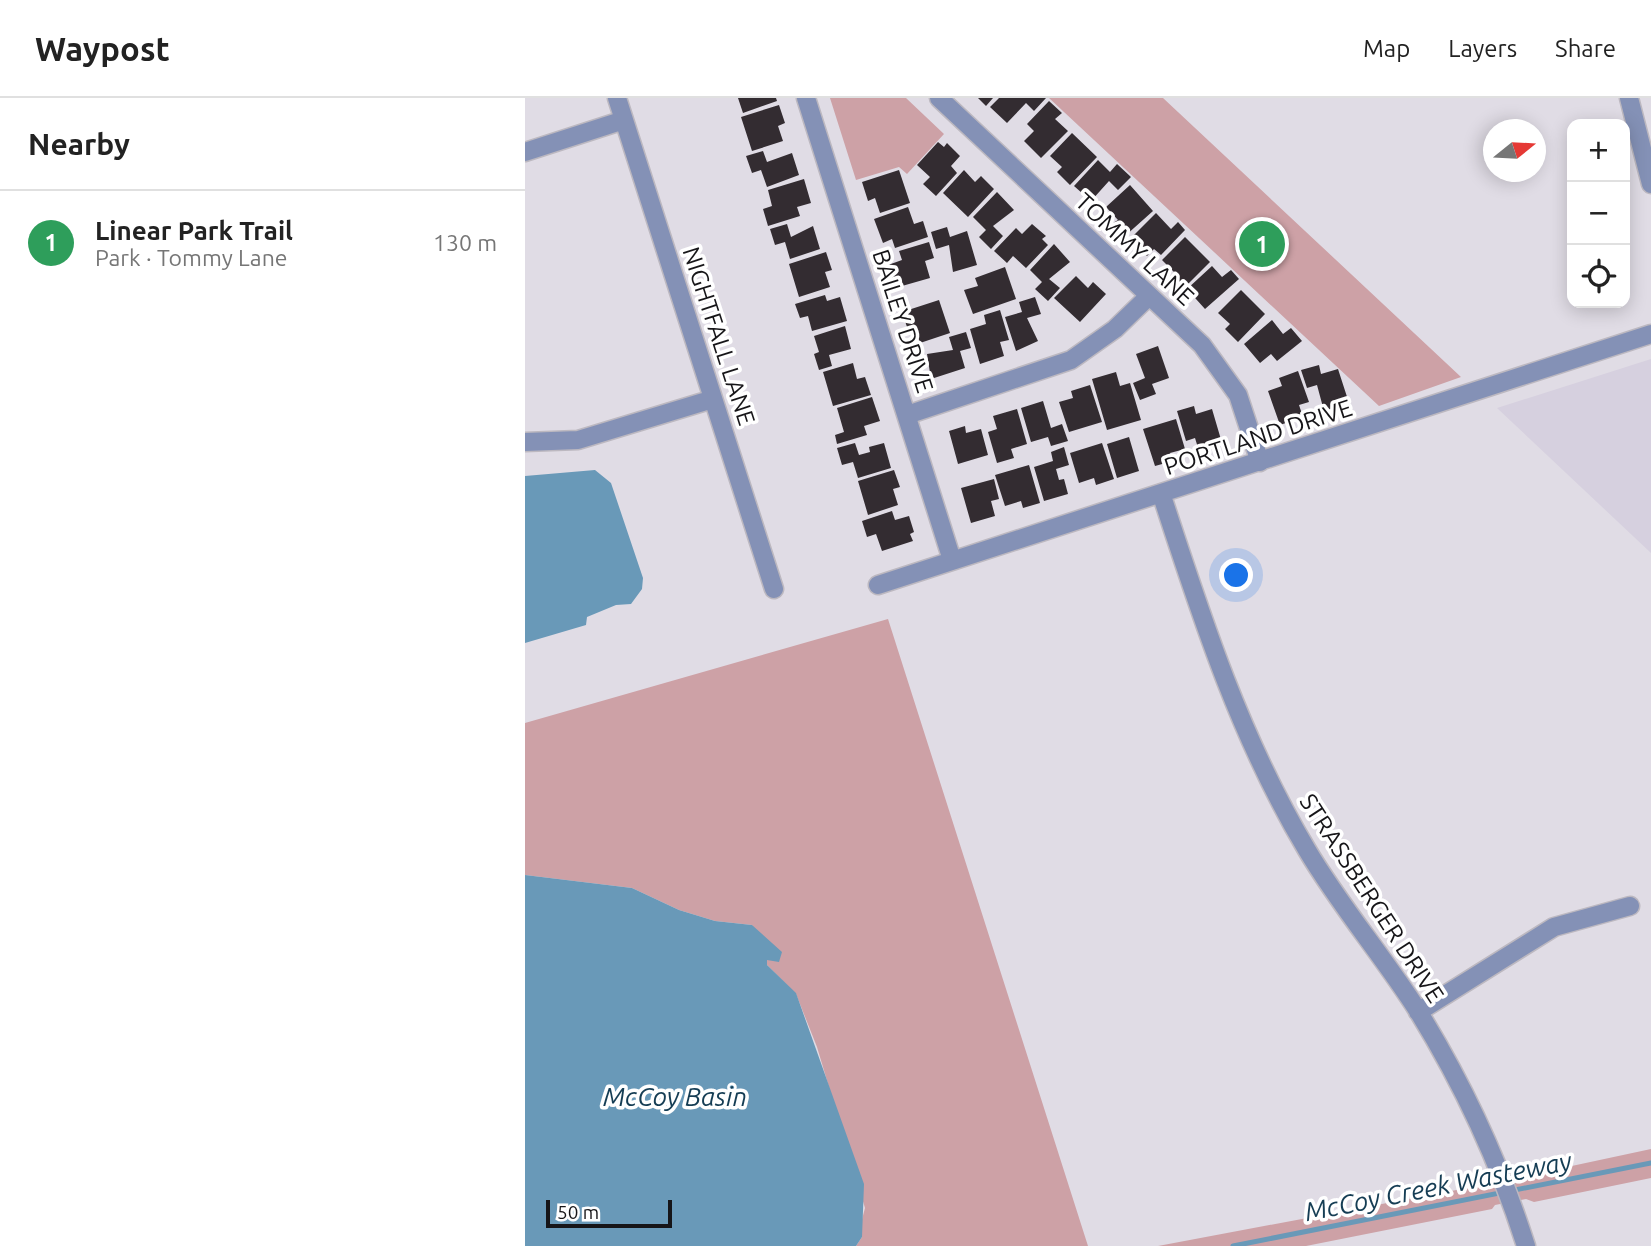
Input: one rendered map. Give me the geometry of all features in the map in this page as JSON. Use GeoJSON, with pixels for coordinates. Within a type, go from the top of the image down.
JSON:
{"type":"FeatureCollection","features":[{"type":"Feature","properties":{"kind":"street","name":"NIGHTFALL LANE"},"geometry":{"type":"LineString","coordinates":[[617,98],[774,589]]}},
{"type":"Feature","properties":{"kind":"street","name":"BAILEY DRIVE"},"geometry":{"type":"LineString","coordinates":[[806,98],[953,559]]}},
{"type":"Feature","properties":{"kind":"street","name":"TOMMY LANE"},"geometry":{"type":"LineString","coordinates":[[939,98],[1202,345],[1230,381],[1244,411],[1260,462]]}},
{"type":"Feature","properties":{"kind":"street"},"geometry":{"type":"LineString","coordinates":[[1629,98],[1651,184]]}},
{"type":"Feature","properties":{"kind":"street"},"geometry":{"type":"LineString","coordinates":[[525,152],[624,120]]}},
{"type":"Feature","properties":{"kind":"street"},"geometry":{"type":"LineString","coordinates":[[907,415],[1072,360],[1106,337],[1149,296]]}},
{"type":"Feature","properties":{"kind":"street","name":"PORTLAND DRIVE"},"geometry":{"type":"LineString","coordinates":[[878,584],[1651,334]]}},
{"type":"Feature","properties":{"kind":"street"},"geometry":{"type":"LineString","coordinates":[[525,442],[578,440],[713,399]]}},
{"type":"Feature","properties":{"kind":"street","name":"STRASSBERGER DRIVE"},"geometry":{"type":"LineString","coordinates":[[1161,493],[1218,665],[1257,759],[1308,851],[1418,1012],[1460,1087],[1502,1176],[1526,1246]]}},
{"type":"Feature","properties":{"kind":"street"},"geometry":{"type":"LineString","coordinates":[[1418,1012],[1553,927],[1630,906]]}},
{"type":"Feature","properties":{"kind":"shaded area"},"geometry":{"type":"Polygon","coordinates":[[[830,98],[906,98],[944,134],[907,174],[899,167],[856,180],[830,98]]]}},
{"type":"Feature","properties":{"kind":"shaded area"},"geometry":{"type":"Polygon","coordinates":[[[1049,98],[1163,98],[1461,377],[1379,406],[1049,98]]]}},
{"type":"Feature","properties":{"kind":"shaded area"},"geometry":{"type":"Polygon","coordinates":[[[1651,359],[1651,553],[1497,408],[1651,359]]]}},
{"type":"Feature","properties":{"kind":"shaded area"},"geometry":{"type":"Polygon","coordinates":[[[888,619],[1088,1246],[856,1246],[862,1237],[860,1227],[865,1208],[817,1047],[796,994],[767,965],[752,925],[715,921],[679,910],[632,888],[525,875],[525,723],[888,619]]]}},
{"type":"Feature","properties":{"kind":"shaded area"},"geometry":{"type":"Polygon","coordinates":[[[1651,1149],[1651,1178],[1534,1202],[1526,1199],[1495,1205],[1492,1209],[1306,1246],[1158,1246],[1483,1185],[1519,1181],[1525,1176],[1651,1149]]]}},
{"type":"Feature","properties":{"kind":"water"},"geometry":{"type":"Polygon","coordinates":[[[595,470],[611,483],[643,578],[642,589],[631,604],[616,605],[587,617],[586,625],[525,643],[525,476],[595,470]]]}},
{"type":"Feature","properties":{"kind":"water","name":"McCoy Basin"},"geometry":{"type":"Polygon","coordinates":[[[525,875],[632,888],[679,910],[715,921],[752,925],[782,952],[779,962],[767,960],[767,965],[796,993],[864,1184],[862,1237],[856,1246],[525,1246],[525,875]]]}},
{"type":"Feature","properties":{"kind":"building"},"geometry":{"type":"Polygon","coordinates":[[[738,98],[776,98],[777,101],[743,113],[738,98]]]}},
{"type":"Feature","properties":{"kind":"building"},"geometry":{"type":"Polygon","coordinates":[[[978,98],[993,98],[986,106],[978,98]]]}},
{"type":"Feature","properties":{"kind":"building"},"geometry":{"type":"Polygon","coordinates":[[[999,98],[1046,98],[1034,111],[1026,103],[1007,123],[990,107],[999,98]]]}},
{"type":"Feature","properties":{"kind":"building"},"geometry":{"type":"Polygon","coordinates":[[[1049,101],[1062,113],[1055,119],[1068,131],[1041,158],[1024,141],[1034,131],[1027,124],[1049,101]]]}},
{"type":"Feature","properties":{"kind":"building"},"geometry":{"type":"Polygon","coordinates":[[[779,105],[785,123],[778,126],[783,141],[752,151],[741,117],[779,105]]]}},
{"type":"Feature","properties":{"kind":"building"},"geometry":{"type":"Polygon","coordinates":[[[1072,133],[1097,157],[1070,185],[1057,172],[1062,167],[1050,156],[1072,133]]]}},
{"type":"Feature","properties":{"kind":"building"},"geometry":{"type":"Polygon","coordinates":[[[938,142],[944,147],[947,143],[960,156],[951,166],[957,173],[936,196],[923,184],[930,177],[917,165],[938,142]]]}},
{"type":"Feature","properties":{"kind":"building"},"geometry":{"type":"Polygon","coordinates":[[[763,151],[767,162],[792,153],[799,175],[767,187],[761,170],[752,173],[746,156],[763,151]]]}},
{"type":"Feature","properties":{"kind":"building"},"geometry":{"type":"Polygon","coordinates":[[[1098,160],[1110,172],[1117,164],[1131,177],[1118,190],[1109,181],[1091,201],[1074,186],[1098,160]]]}},
{"type":"Feature","properties":{"kind":"building"},"geometry":{"type":"Polygon","coordinates":[[[899,170],[910,203],[880,213],[875,198],[868,201],[862,182],[899,170]]]}},
{"type":"Feature","properties":{"kind":"building"},"geometry":{"type":"Polygon","coordinates":[[[964,170],[975,182],[981,176],[994,189],[968,217],[943,193],[964,170]]]}},
{"type":"Feature","properties":{"kind":"building"},"geometry":{"type":"Polygon","coordinates":[[[804,179],[811,203],[797,207],[800,216],[768,226],[763,209],[772,206],[768,190],[804,179]]]}},
{"type":"Feature","properties":{"kind":"building"},"geometry":{"type":"Polygon","coordinates":[[[1130,185],[1153,211],[1125,236],[1113,223],[1118,220],[1106,207],[1130,185]]]}},
{"type":"Feature","properties":{"kind":"building"},"geometry":{"type":"Polygon","coordinates":[[[997,192],[1014,210],[993,226],[1003,236],[991,249],[979,237],[986,230],[973,217],[997,192]]]}},
{"type":"Feature","properties":{"kind":"building"},"geometry":{"type":"Polygon","coordinates":[[[908,207],[914,224],[923,221],[928,237],[895,248],[892,239],[883,243],[874,219],[908,207]]]}},
{"type":"Feature","properties":{"kind":"building"},"geometry":{"type":"Polygon","coordinates":[[[1156,213],[1171,229],[1178,222],[1185,230],[1161,255],[1154,249],[1147,256],[1130,239],[1156,213]]]}},
{"type":"Feature","properties":{"kind":"building"},"geometry":{"type":"Polygon","coordinates":[[[787,224],[791,237],[813,226],[820,249],[790,259],[785,242],[775,245],[770,229],[787,224]]]}},
{"type":"Feature","properties":{"kind":"building"},"geometry":{"type":"Polygon","coordinates":[[[1032,224],[1046,236],[1042,239],[1048,245],[1026,268],[1013,256],[1007,263],[994,251],[1016,228],[1022,234],[1032,224]]]}},
{"type":"Feature","properties":{"kind":"building"},"geometry":{"type":"Polygon","coordinates":[[[947,227],[950,237],[967,231],[977,265],[953,272],[949,245],[936,249],[931,232],[947,227]]]}},
{"type":"Feature","properties":{"kind":"building"},"geometry":{"type":"Polygon","coordinates":[[[1185,237],[1210,262],[1183,289],[1169,277],[1174,272],[1162,260],[1185,237]]]}},
{"type":"Feature","properties":{"kind":"building"},"geometry":{"type":"Polygon","coordinates":[[[929,242],[934,258],[925,261],[930,278],[895,288],[888,265],[902,260],[899,251],[929,242]]]}},
{"type":"Feature","properties":{"kind":"building"},"geometry":{"type":"Polygon","coordinates":[[[1054,244],[1070,262],[1049,279],[1060,288],[1048,301],[1035,289],[1042,282],[1030,270],[1054,244]]]}},
{"type":"Feature","properties":{"kind":"building"},"geometry":{"type":"Polygon","coordinates":[[[826,252],[832,270],[825,272],[830,287],[799,297],[789,264],[826,252]]]}},
{"type":"Feature","properties":{"kind":"building"},"geometry":{"type":"Polygon","coordinates":[[[1212,266],[1222,277],[1231,270],[1239,279],[1205,309],[1187,289],[1212,266]]]}},
{"type":"Feature","properties":{"kind":"building"},"geometry":{"type":"Polygon","coordinates":[[[1005,267],[1016,299],[973,314],[964,290],[978,286],[975,278],[1005,267]]]}},
{"type":"Feature","properties":{"kind":"building"},"geometry":{"type":"Polygon","coordinates":[[[1076,276],[1088,288],[1093,282],[1106,294],[1080,322],[1054,298],[1076,276]]]}},
{"type":"Feature","properties":{"kind":"building"},"geometry":{"type":"Polygon","coordinates":[[[1241,290],[1265,314],[1238,342],[1225,329],[1230,324],[1218,313],[1241,290]]]}},
{"type":"Feature","properties":{"kind":"building"},"geometry":{"type":"Polygon","coordinates":[[[825,295],[827,301],[840,297],[847,321],[812,331],[808,316],[800,318],[795,304],[825,295]]]}},
{"type":"Feature","properties":{"kind":"building"},"geometry":{"type":"Polygon","coordinates":[[[1035,297],[1041,314],[1027,318],[1038,341],[1016,351],[1005,317],[1022,312],[1019,302],[1035,297]]]}},
{"type":"Feature","properties":{"kind":"building"},"geometry":{"type":"Polygon","coordinates":[[[939,300],[950,333],[920,343],[915,328],[908,330],[902,312],[939,300]]]}},
{"type":"Feature","properties":{"kind":"building"},"geometry":{"type":"Polygon","coordinates":[[[1000,310],[1009,340],[1000,342],[1004,356],[980,364],[970,329],[986,324],[984,315],[1000,310]]]}},
{"type":"Feature","properties":{"kind":"building"},"geometry":{"type":"Polygon","coordinates":[[[1272,320],[1283,334],[1291,328],[1302,341],[1277,361],[1271,354],[1260,363],[1244,344],[1272,320]]]}},
{"type":"Feature","properties":{"kind":"building"},"geometry":{"type":"Polygon","coordinates":[[[845,326],[851,349],[829,355],[832,366],[819,370],[814,354],[819,352],[814,336],[845,326]]]}},
{"type":"Feature","properties":{"kind":"building"},"geometry":{"type":"Polygon","coordinates":[[[966,332],[971,348],[960,351],[965,368],[931,379],[927,354],[953,350],[949,337],[966,332]]]}},
{"type":"Feature","properties":{"kind":"building"},"geometry":{"type":"Polygon","coordinates":[[[1158,346],[1169,378],[1152,384],[1156,394],[1140,400],[1133,383],[1145,378],[1136,354],[1158,346]]]}},
{"type":"Feature","properties":{"kind":"building"},"geometry":{"type":"Polygon","coordinates":[[[853,363],[857,379],[865,377],[871,395],[833,406],[823,372],[853,363]]]}},
{"type":"Feature","properties":{"kind":"building"},"geometry":{"type":"Polygon","coordinates":[[[1319,365],[1321,374],[1338,369],[1349,403],[1324,411],[1317,385],[1307,388],[1301,370],[1319,365]]]}},
{"type":"Feature","properties":{"kind":"building"},"geometry":{"type":"Polygon","coordinates":[[[1298,371],[1309,402],[1299,405],[1303,417],[1280,425],[1268,391],[1282,386],[1279,378],[1298,371]]]}},
{"type":"Feature","properties":{"kind":"building"},"geometry":{"type":"Polygon","coordinates":[[[1116,372],[1120,386],[1130,383],[1141,420],[1107,430],[1092,379],[1116,372]]]}},
{"type":"Feature","properties":{"kind":"building"},"geometry":{"type":"Polygon","coordinates":[[[1090,385],[1102,422],[1069,432],[1059,402],[1073,398],[1071,391],[1090,385]]]}},
{"type":"Feature","properties":{"kind":"building"},"geometry":{"type":"Polygon","coordinates":[[[872,397],[880,421],[864,426],[867,435],[837,444],[835,435],[844,432],[837,408],[872,397]]]}},
{"type":"Feature","properties":{"kind":"building"},"geometry":{"type":"Polygon","coordinates":[[[1043,401],[1051,428],[1062,424],[1068,441],[1051,446],[1048,437],[1031,442],[1021,408],[1043,401]]]}},
{"type":"Feature","properties":{"kind":"building"},"geometry":{"type":"Polygon","coordinates":[[[1194,406],[1196,414],[1212,409],[1222,443],[1199,451],[1195,438],[1186,441],[1177,411],[1194,406]]]}},
{"type":"Feature","properties":{"kind":"building"},"geometry":{"type":"Polygon","coordinates":[[[1017,409],[1027,444],[1011,449],[1014,458],[997,463],[988,432],[997,429],[993,416],[1017,409]]]}},
{"type":"Feature","properties":{"kind":"building"},"geometry":{"type":"Polygon","coordinates":[[[1176,419],[1185,449],[1170,453],[1173,461],[1155,466],[1143,429],[1176,419]]]}},
{"type":"Feature","properties":{"kind":"building"},"geometry":{"type":"Polygon","coordinates":[[[965,426],[966,433],[981,429],[988,455],[958,464],[949,431],[965,426]]]}},
{"type":"Feature","properties":{"kind":"building"},"geometry":{"type":"Polygon","coordinates":[[[1129,437],[1139,471],[1117,478],[1107,444],[1129,437]]]}},
{"type":"Feature","properties":{"kind":"building"},"geometry":{"type":"Polygon","coordinates":[[[855,443],[859,455],[870,452],[869,447],[884,443],[891,468],[858,478],[853,462],[842,465],[837,448],[855,443]]]}},
{"type":"Feature","properties":{"kind":"building"},"geometry":{"type":"Polygon","coordinates":[[[1102,443],[1114,479],[1096,485],[1094,478],[1079,483],[1070,453],[1102,443]]]}},
{"type":"Feature","properties":{"kind":"building"},"geometry":{"type":"Polygon","coordinates":[[[1064,447],[1069,465],[1056,469],[1059,480],[1064,479],[1068,494],[1044,501],[1034,467],[1053,461],[1051,452],[1064,447]]]}},
{"type":"Feature","properties":{"kind":"building"},"geometry":{"type":"Polygon","coordinates":[[[1029,465],[1040,503],[1023,508],[1021,501],[1005,506],[995,475],[1029,465]]]}},
{"type":"Feature","properties":{"kind":"building"},"geometry":{"type":"Polygon","coordinates":[[[894,470],[900,487],[893,489],[898,505],[868,515],[858,481],[894,470]]]}},
{"type":"Feature","properties":{"kind":"building"},"geometry":{"type":"Polygon","coordinates":[[[994,479],[999,499],[991,501],[995,516],[971,523],[961,488],[994,479]]]}},
{"type":"Feature","properties":{"kind":"building"},"geometry":{"type":"Polygon","coordinates":[[[892,511],[895,520],[909,516],[914,532],[910,534],[913,541],[882,551],[876,534],[867,537],[862,521],[892,511]]]}},
{"type":"Feature","properties":{"kind":"waterway","name":"McCoy Creek Wasteway"},"geometry":{"type":"LineString","coordinates":[[1233,1246],[1651,1163]]}},
{"type":"Feature","properties":{"kind":"place","name":"Linear Park Trail"},"geometry":{"type":"Point","coordinates":[1262,244]}}]}
